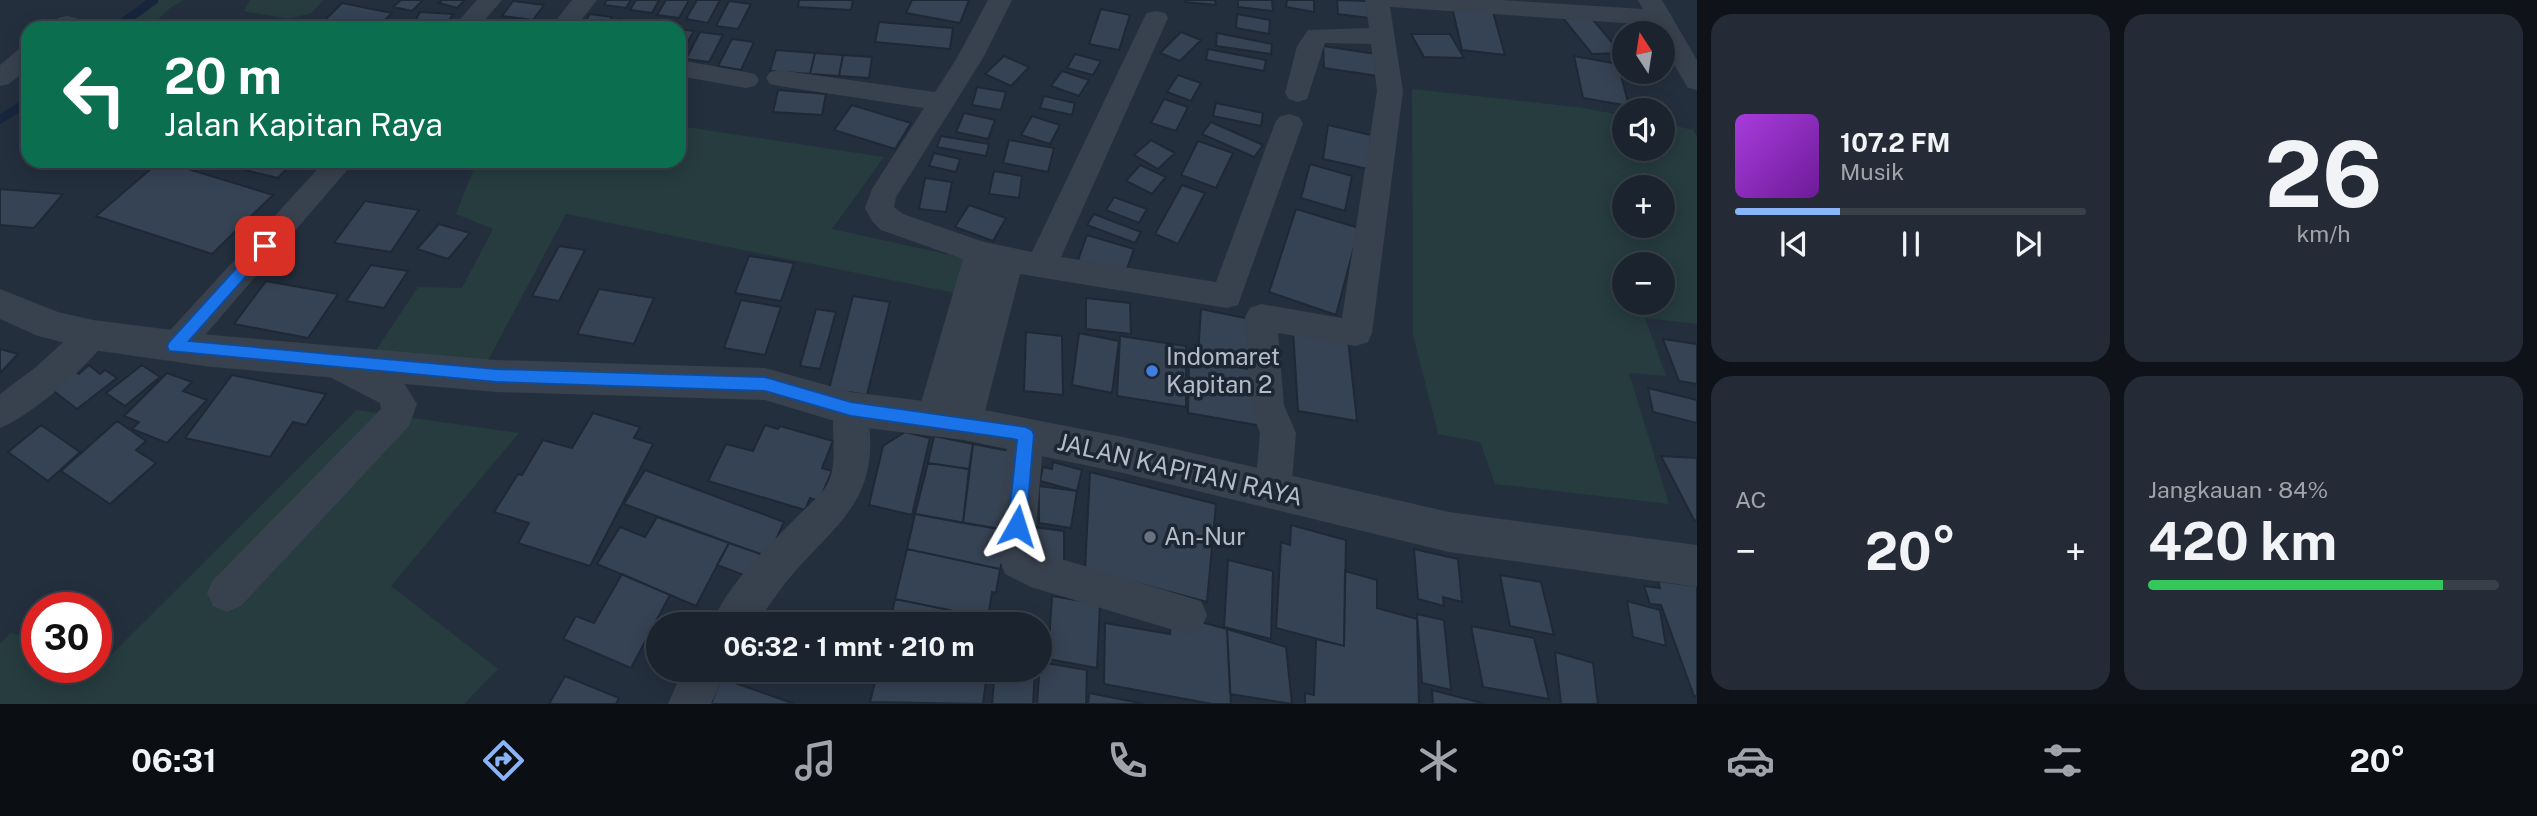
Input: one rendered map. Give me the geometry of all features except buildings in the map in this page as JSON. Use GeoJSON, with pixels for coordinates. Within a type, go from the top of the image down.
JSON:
{"type":"FeatureCollection","features":[{"type":"Feature","properties":{"kind":"street"},"geometry":{"type":"LineString","coordinates":[[471,21],[491,0]]}},
{"type":"Feature","properties":{"kind":"street"},"geometry":{"type":"LineString","coordinates":[[568,21],[586,0]]}},
{"type":"Feature","properties":{"kind":"street"},"geometry":{"type":"LineString","coordinates":[[1000,0],[970,58],[878,204],[881,213],[892,222],[994,257],[1227,296],[1289,123]]}},
{"type":"Feature","properties":{"kind":"street"},"geometry":{"type":"LineString","coordinates":[[1273,492],[1278,433],[1267,405],[1261,317],[1356,333],[1390,91],[1377,0]]}},
{"type":"Feature","properties":{"kind":"street"},"geometry":{"type":"LineString","coordinates":[[1393,0],[1656,9],[1697,82]]}},
{"type":"Feature","properties":{"kind":"street"},"geometry":{"type":"LineString","coordinates":[[1041,266],[1156,18]]}},
{"type":"Feature","properties":{"kind":"street"},"geometry":{"type":"LineString","coordinates":[[1298,93],[1310,46],[1317,35],[1382,36]]}},
{"type":"Feature","properties":{"kind":"street"},"geometry":{"type":"LineString","coordinates":[[0,78],[21,61]]}},
{"type":"Feature","properties":{"kind":"street"},"geometry":{"type":"LineString","coordinates":[[686,69],[746,80]]}},
{"type":"Feature","properties":{"kind":"street"},"geometry":{"type":"LineString","coordinates":[[779,78],[942,102]]}},
{"type":"Feature","properties":{"kind":"street"},"geometry":{"type":"LineString","coordinates":[[175,346],[335,168]]}},
{"type":"Feature","properties":{"kind":"street"},"geometry":{"type":"LineString","coordinates":[[948,421],[994,257]]}},
{"type":"Feature","properties":{"kind":"street","name":"JALAN KAPITAN RAYA"},"geometry":{"type":"LineString","coordinates":[[0,303],[51,325],[93,335],[175,346],[496,376],[765,384],[851,409],[948,421],[1123,455],[1449,532],[1697,566]]}},
{"type":"Feature","properties":{"kind":"street"},"geometry":{"type":"LineString","coordinates":[[0,413],[48,377],[93,335]]}},
{"type":"Feature","properties":{"kind":"street"},"geometry":{"type":"LineString","coordinates":[[227,593],[397,416],[400,404],[392,393],[332,362]]}},
{"type":"Feature","properties":{"kind":"street"},"geometry":{"type":"LineString","coordinates":[[741,612],[774,567],[837,501],[849,477],[853,452],[851,409]]}},
{"type":"Feature","properties":{"kind":"street"},"geometry":{"type":"LineString","coordinates":[[1026,435],[1014,549],[1019,561],[1031,569],[1186,615]]}},
{"type":"Feature","properties":{"kind":"street"},"geometry":{"type":"LineString","coordinates":[[689,704],[699,682]]}},
{"type":"Feature","properties":{"kind":"green space"},"geometry":{"type":"Polygon","coordinates":[[[154,0],[184,0],[156,21],[126,21],[154,0]]]}},
{"type":"Feature","properties":{"kind":"green space"},"geometry":{"type":"Polygon","coordinates":[[[250,0],[323,0],[312,13],[288,19],[244,11],[250,0]]]}},
{"type":"Feature","properties":{"kind":"green space"},"geometry":{"type":"Polygon","coordinates":[[[1412,89],[1584,108],[1612,114],[1612,161],[1675,161],[1675,126],[1693,130],[1697,136],[1697,324],[1645,318],[1666,376],[1629,373],[1669,504],[1495,484],[1480,442],[1438,434],[1413,335],[1412,89]]]}},
{"type":"Feature","properties":{"kind":"green space"},"geometry":{"type":"Polygon","coordinates":[[[686,127],[884,157],[832,229],[964,258],[955,293],[566,214],[486,364],[372,356],[418,287],[462,288],[493,229],[456,214],[473,171],[458,168],[686,168],[686,127]]]}},
{"type":"Feature","properties":{"kind":"green space"},"geometry":{"type":"Polygon","coordinates":[[[357,410],[519,433],[391,586],[498,669],[464,704],[0,704],[0,643],[11,633],[21,636],[21,683],[112,683],[112,654],[357,410]]]}},
{"type":"Feature","properties":{"kind":"waterway"},"geometry":{"type":"LineString","coordinates":[[126,21],[154,0]]}},
{"type":"Feature","properties":{"kind":"waterway"},"geometry":{"type":"LineString","coordinates":[[0,119],[21,106]]}},
{"type":"Feature","properties":{"kind":"place","name":"Indomaret Kapitan 2"},"geometry":{"type":"Point","coordinates":[1152,371]}},
{"type":"Feature","properties":{"kind":"place","name":"An-Nur"},"geometry":{"type":"Point","coordinates":[1150,537]}},
{"type":"Feature","properties":{"kind":"route"},"geometry":{"type":"LineString","coordinates":[[265,246],[175,346],[291,359],[496,376],[765,384],[851,409],[1013,432],[1026,435],[1017,526]]}}]}
